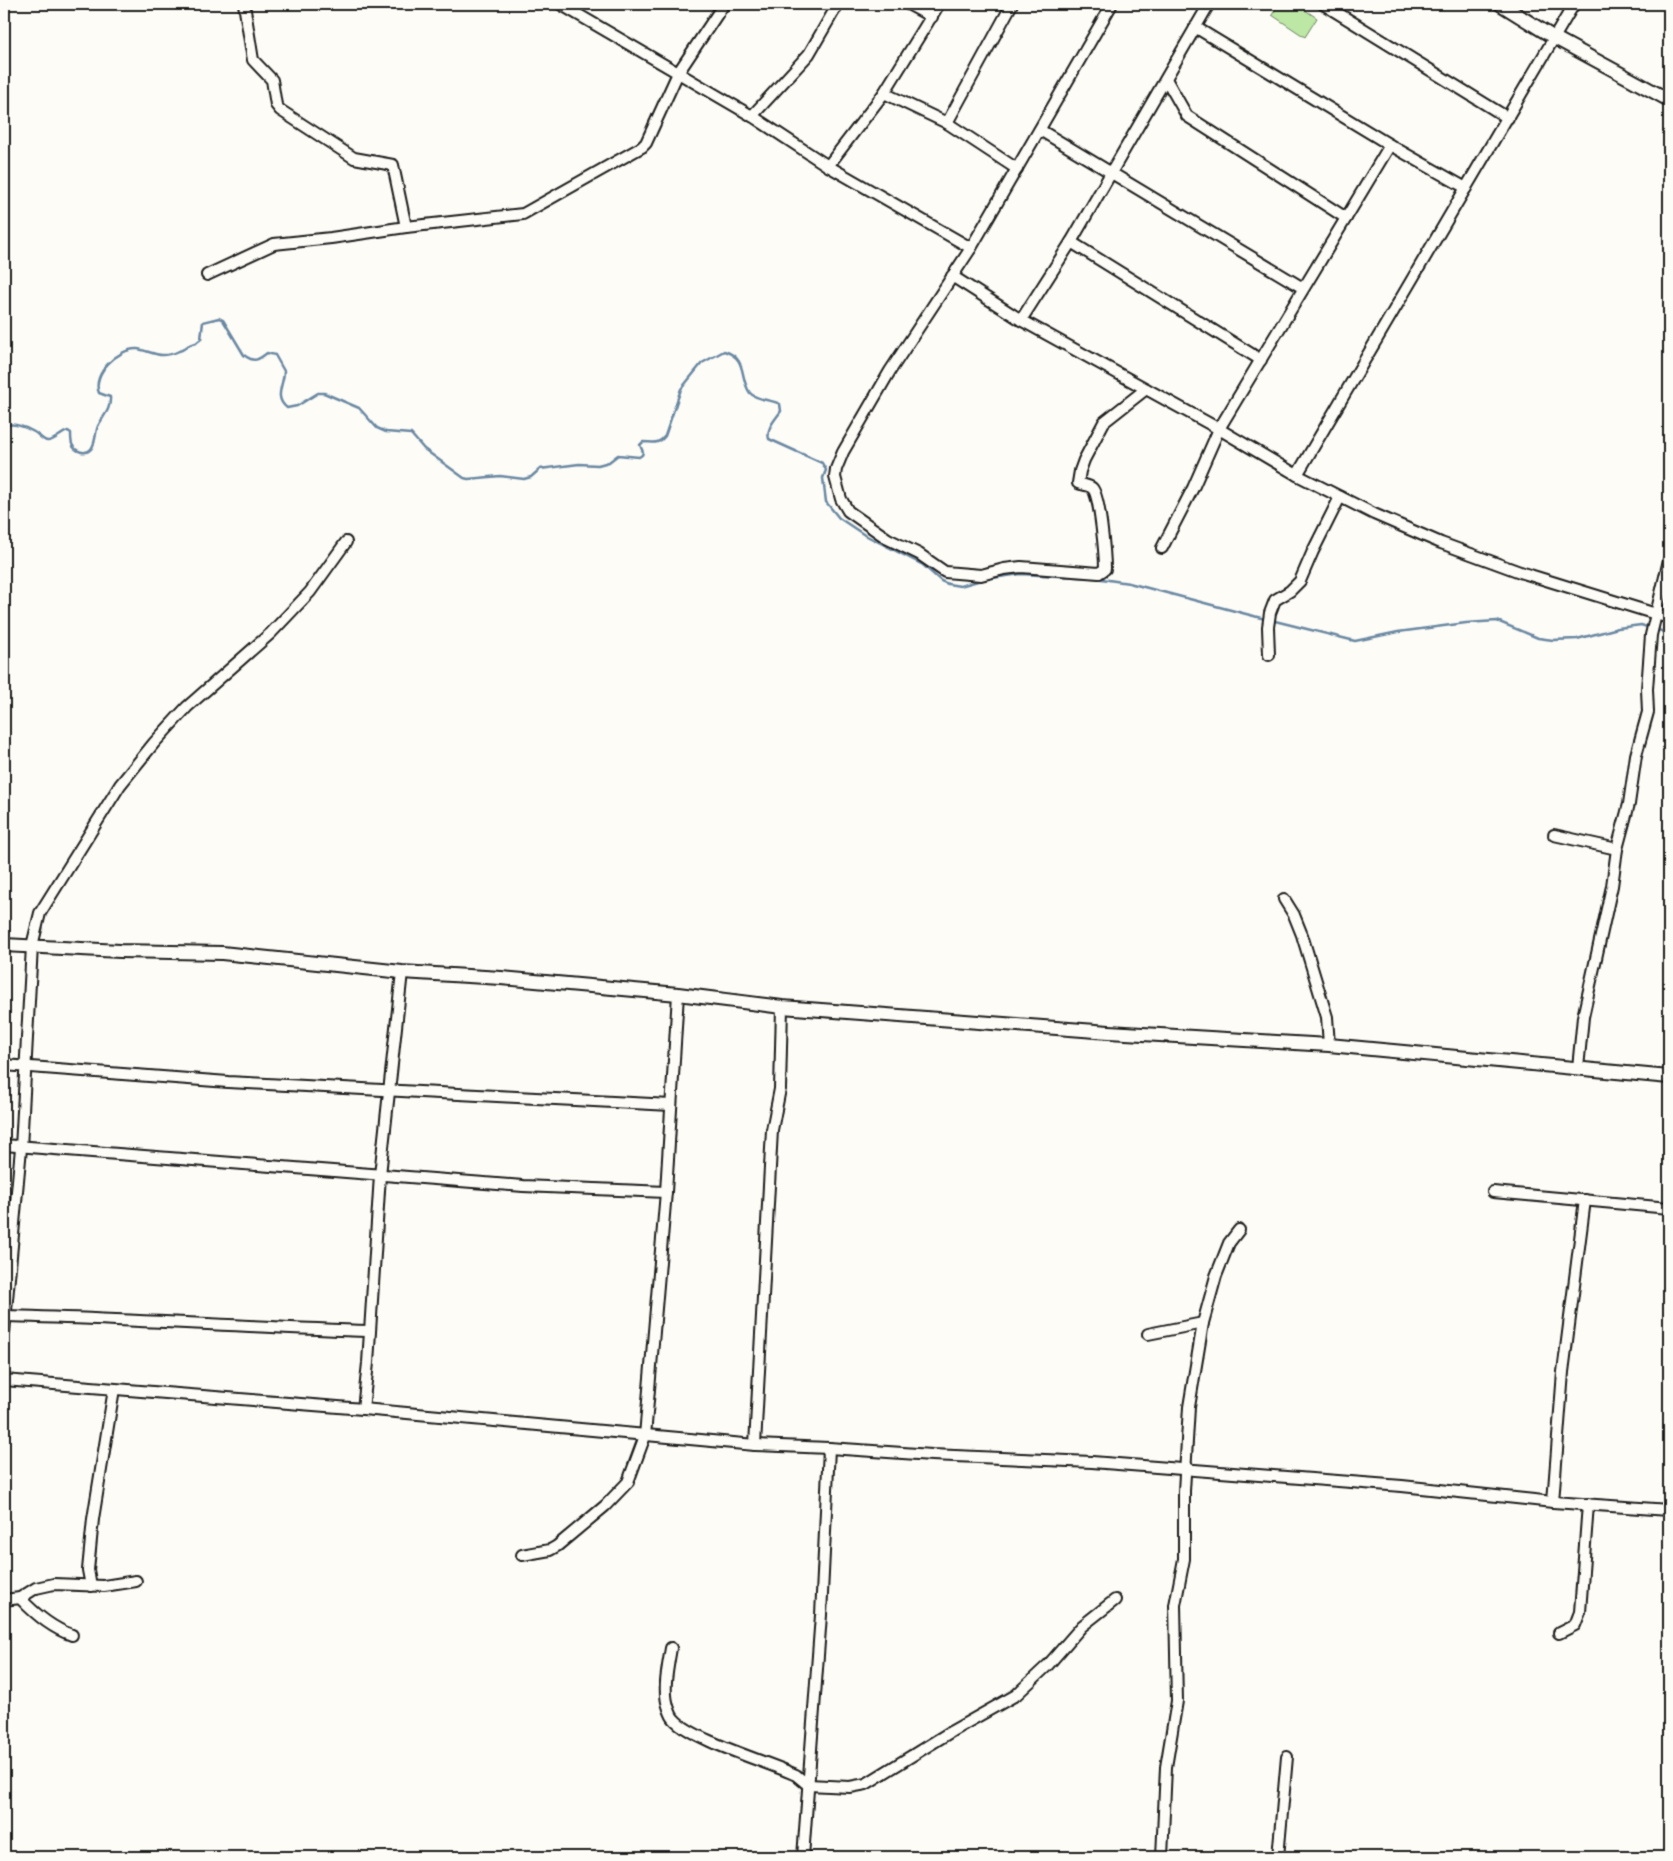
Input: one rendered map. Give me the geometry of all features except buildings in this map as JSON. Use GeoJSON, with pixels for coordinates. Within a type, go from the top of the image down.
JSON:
{"type":"FeatureCollection","features":[{"type":"Feature","properties":{"kind":"street"},"geometry":{"type":"LineString","coordinates":[[244,4],[253,60],[272,80],[276,105],[280,110],[354,158],[394,165],[406,227]]}},
{"type":"Feature","properties":{"kind":"street"},"geometry":{"type":"LineString","coordinates":[[560,4],[752,116],[828,166],[971,248]]}},
{"type":"Feature","properties":{"kind":"street"},"geometry":{"type":"LineString","coordinates":[[207,275],[270,245],[406,227],[516,216],[527,213],[642,147],[678,73],[724,4]]}},
{"type":"Feature","properties":{"kind":"street"},"geometry":{"type":"LineString","coordinates":[[752,116],[809,54],[838,4]]}},
{"type":"Feature","properties":{"kind":"street"},"geometry":{"type":"LineString","coordinates":[[908,4],[932,17]]}},
{"type":"Feature","properties":{"kind":"street"},"geometry":{"type":"LineString","coordinates":[[828,166],[884,93],[939,4]]}},
{"type":"Feature","properties":{"kind":"street"},"geometry":{"type":"LineString","coordinates":[[947,123],[1012,4]]}},
{"type":"Feature","properties":{"kind":"street"},"geometry":{"type":"LineString","coordinates":[[1021,320],[1071,242],[1209,4]]}},
{"type":"Feature","properties":{"kind":"street"},"geometry":{"type":"LineString","coordinates":[[1323,4],[1508,118]]}},
{"type":"Feature","properties":{"kind":"street"},"geometry":{"type":"LineString","coordinates":[[1500,4],[1553,37],[1669,100]]}},
{"type":"Feature","properties":{"kind":"street"},"geometry":{"type":"LineString","coordinates":[[1297,475],[1574,4]]}},
{"type":"Feature","properties":{"kind":"street"},"geometry":{"type":"LineString","coordinates":[[1109,5],[1040,130],[971,248],[895,363],[843,452],[835,477],[841,499],[848,511],[888,540],[919,554],[944,572],[981,575],[1021,567],[1055,571],[1103,572],[1105,569],[1105,558],[1097,502],[1094,490],[1091,487],[1078,483],[1080,471],[1104,422],[1146,389]]}},
{"type":"Feature","properties":{"kind":"street"},"geometry":{"type":"LineString","coordinates":[[1195,27],[1390,145],[1466,188]]}},
{"type":"Feature","properties":{"kind":"street"},"geometry":{"type":"LineString","coordinates":[[1166,79],[1187,116],[1346,218]]}},
{"type":"Feature","properties":{"kind":"street"},"geometry":{"type":"LineString","coordinates":[[884,93],[947,123],[1017,169]]}},
{"type":"Feature","properties":{"kind":"street"},"geometry":{"type":"LineString","coordinates":[[1040,130],[1304,288]]}},
{"type":"Feature","properties":{"kind":"street"},"geometry":{"type":"LineString","coordinates":[[1162,548],[1219,429],[1390,145]]}},
{"type":"Feature","properties":{"kind":"street"},"geometry":{"type":"LineString","coordinates":[[1071,242],[1261,360]]}},
{"type":"Feature","properties":{"kind":"street"},"geometry":{"type":"LineString","coordinates":[[952,276],[1021,320],[1219,429],[1297,475],[1374,514],[1441,543],[1526,574],[1656,617],[1669,618]]}},
{"type":"Feature","properties":{"kind":"street"},"geometry":{"type":"LineString","coordinates":[[1269,655],[1268,627],[1270,613],[1275,600],[1290,591],[1300,581],[1340,497]]}},
{"type":"Feature","properties":{"kind":"street"},"geometry":{"type":"LineString","coordinates":[[4,1332],[27,1068],[32,946],[42,908],[120,785],[154,743],[187,707],[271,633],[310,592],[346,542]]}},
{"type":"Feature","properties":{"kind":"street"},"geometry":{"type":"LineString","coordinates":[[1578,1068],[1583,1017],[1612,886],[1617,848],[1629,804],[1636,755],[1648,712],[1647,689],[1652,635],[1669,560]]}},
{"type":"Feature","properties":{"kind":"street"},"geometry":{"type":"LineString","coordinates":[[1554,835],[1617,848]]}},
{"type":"Feature","properties":{"kind":"street"},"geometry":{"type":"LineString","coordinates":[[1284,899],[1294,915],[1302,935],[1327,1017],[1329,1045]]}},
{"type":"Feature","properties":{"kind":"street"},"geometry":{"type":"LineString","coordinates":[[4,945],[120,951],[222,953],[402,972],[510,979],[678,994],[782,1007],[1109,1032],[1329,1045],[1669,1077]]}},
{"type":"Feature","properties":{"kind":"street"},"geometry":{"type":"LineString","coordinates":[[363,1409],[380,1174],[402,972]]}},
{"type":"Feature","properties":{"kind":"street"},"geometry":{"type":"LineString","coordinates":[[522,1555],[550,1550],[557,1546],[605,1506],[628,1482],[645,1436],[666,1192],[678,994]]}},
{"type":"Feature","properties":{"kind":"street"},"geometry":{"type":"LineString","coordinates":[[755,1446],[772,1130],[781,1084],[782,1007]]}},
{"type":"Feature","properties":{"kind":"street"},"geometry":{"type":"LineString","coordinates":[[4,1066],[228,1082],[671,1105]]}},
{"type":"Feature","properties":{"kind":"street"},"geometry":{"type":"LineString","coordinates":[[4,1145],[21,1148],[523,1186],[666,1192]]}},
{"type":"Feature","properties":{"kind":"street"},"geometry":{"type":"LineString","coordinates":[[1493,1192],[1669,1208]]}},
{"type":"Feature","properties":{"kind":"street"},"geometry":{"type":"LineString","coordinates":[[1553,1502],[1563,1372],[1585,1200]]}},
{"type":"Feature","properties":{"kind":"street"},"geometry":{"type":"LineString","coordinates":[[1162,1857],[1166,1767],[1177,1702],[1175,1605],[1184,1559],[1184,1490],[1189,1407],[1203,1323],[1216,1276],[1229,1243],[1239,1230]]}},
{"type":"Feature","properties":{"kind":"street"},"geometry":{"type":"LineString","coordinates":[[5,1316],[81,1317],[241,1327],[370,1331]]}},
{"type":"Feature","properties":{"kind":"street"},"geometry":{"type":"LineString","coordinates":[[1148,1334],[1203,1323]]}},
{"type":"Feature","properties":{"kind":"street"},"geometry":{"type":"LineString","coordinates":[[4,1380],[363,1409],[755,1446],[829,1448],[932,1455],[1092,1462],[1402,1486],[1553,1502],[1669,1510]]}},
{"type":"Feature","properties":{"kind":"street"},"geometry":{"type":"LineString","coordinates":[[91,1586],[88,1570],[93,1519],[114,1389]]}},
{"type":"Feature","properties":{"kind":"street"},"geometry":{"type":"LineString","coordinates":[[803,1857],[821,1616],[829,1448]]}},
{"type":"Feature","properties":{"kind":"street"},"geometry":{"type":"LineString","coordinates":[[1560,1633],[1575,1625],[1580,1612],[1588,1504]]}},
{"type":"Feature","properties":{"kind":"street"},"geometry":{"type":"LineString","coordinates":[[4,1600],[20,1598],[36,1588],[54,1584],[91,1586],[136,1581]]}},
{"type":"Feature","properties":{"kind":"street"},"geometry":{"type":"LineString","coordinates":[[20,1598],[42,1619],[59,1630],[72,1635]]}},
{"type":"Feature","properties":{"kind":"street"},"geometry":{"type":"LineString","coordinates":[[671,1648],[667,1693],[668,1707],[674,1719],[683,1727],[704,1738],[796,1775],[808,1785],[850,1787],[866,1784],[952,1731],[1016,1695],[1048,1665],[1082,1626],[1115,1600]]}},
{"type":"Feature","properties":{"kind":"street"},"geometry":{"type":"LineString","coordinates":[[1278,1857],[1287,1756]]}},
{"type":"Feature","properties":{"kind":"green space"},"geometry":{"type":"Polygon","coordinates":[[[1279,4],[1296,4],[1317,18],[1305,37],[1272,15],[1279,4]]]}},
{"type":"Feature","properties":{"kind":"waterway"},"geometry":{"type":"LineString","coordinates":[[4,426],[15,425],[23,427],[47,441],[68,431],[71,433],[73,447],[78,451],[89,451],[94,444],[98,426],[109,406],[110,397],[99,393],[98,386],[99,378],[108,363],[115,357],[130,350],[144,350],[161,355],[182,350],[201,339],[203,322],[219,318],[223,320],[247,357],[256,360],[267,353],[275,355],[284,371],[280,395],[283,404],[287,408],[297,406],[318,393],[324,393],[359,408],[377,428],[386,432],[411,434],[424,449],[464,478],[500,476],[524,479],[531,477],[540,469],[579,464],[598,465],[609,462],[618,455],[639,457],[643,452],[640,445],[643,442],[658,442],[665,436],[681,389],[702,363],[724,351],[737,358],[747,387],[753,396],[780,404],[781,411],[770,428],[769,439],[822,463],[826,470],[823,478],[826,502],[839,518],[863,534],[923,565],[941,581],[960,586],[985,579],[1021,574],[1095,578],[1129,583],[1265,619]]}},
{"type":"Feature","properties":{"kind":"waterway"},"geometry":{"type":"LineString","coordinates":[[1271,620],[1355,641],[1398,632],[1497,621],[1538,638],[1553,640],[1577,639],[1618,628],[1641,625],[1650,628]]}},
{"type":"Feature","properties":{"kind":"waterway"},"geometry":{"type":"LineString","coordinates":[[1656,629],[1669,634]]}}]}
